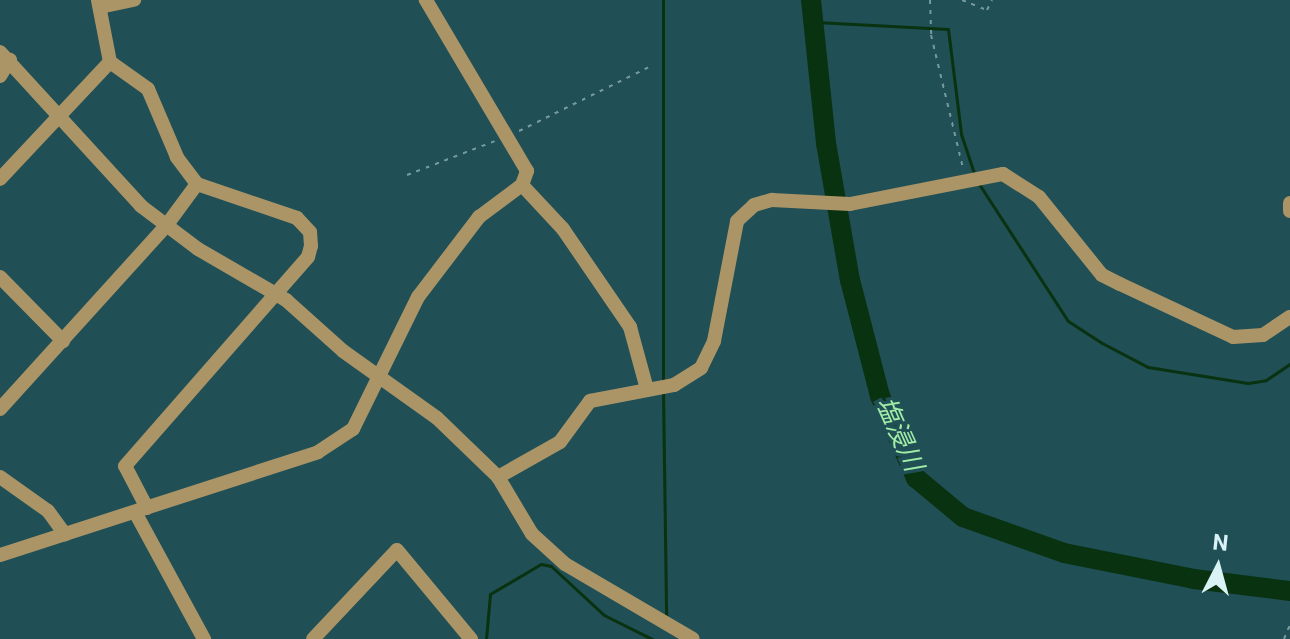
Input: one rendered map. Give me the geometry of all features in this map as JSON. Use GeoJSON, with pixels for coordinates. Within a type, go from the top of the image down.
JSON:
{"type":"FeatureCollection","features":[{"type":"Feature","properties":{"kind":"street"},"geometry":{"type":"LineString","coordinates":[[134,0],[99,4],[110,62],[148,89],[177,157],[197,184],[282,210],[310,232],[308,257],[125,466],[141,510],[204,639]]}},
{"type":"Feature","properties":{"kind":"street"},"geometry":{"type":"LineString","coordinates":[[0,555],[339,441],[353,429],[427,284],[479,217],[522,185],[527,163],[426,0]]}},
{"type":"Feature","properties":{"kind":"street"},"geometry":{"type":"LineString","coordinates":[[0,76],[5,56]]}},
{"type":"Feature","properties":{"kind":"street"},"geometry":{"type":"LineString","coordinates":[[5,56],[166,226],[277,293],[381,379],[437,418],[498,477],[545,547],[693,639]]}},
{"type":"Feature","properties":{"kind":"street"},"geometry":{"type":"LineString","coordinates":[[0,179],[110,62]]}},
{"type":"Feature","properties":{"kind":"street"},"geometry":{"type":"LineString","coordinates":[[498,477],[560,442],[590,401],[674,385],[701,368],[714,341],[742,212],[772,200],[850,204],[988,173],[1014,178],[1039,197],[1102,275],[1215,330],[1249,338],[1263,335],[1290,317]]}},
{"type":"Feature","properties":{"kind":"street"},"geometry":{"type":"LineString","coordinates":[[0,409],[166,226],[197,184]]}},
{"type":"Feature","properties":{"kind":"street"},"geometry":{"type":"LineString","coordinates":[[522,185],[563,229],[630,327],[647,389]]}},
{"type":"Feature","properties":{"kind":"street"},"geometry":{"type":"LineString","coordinates":[[1290,203],[1290,211]]}},
{"type":"Feature","properties":{"kind":"street"},"geometry":{"type":"LineString","coordinates":[[0,277],[63,341]]}},
{"type":"Feature","properties":{"kind":"street"},"geometry":{"type":"LineString","coordinates":[[0,477],[48,511],[65,534]]}},
{"type":"Feature","properties":{"kind":"street"},"geometry":{"type":"LineString","coordinates":[[313,639],[397,550],[471,639]]}},
{"type":"Feature","properties":{"kind":"path"},"geometry":{"type":"LineString","coordinates":[[930,0],[931,35],[965,177]]}},
{"type":"Feature","properties":{"kind":"path"},"geometry":{"type":"LineString","coordinates":[[962,0],[987,10],[992,0]]}},
{"type":"Feature","properties":{"kind":"path"},"geometry":{"type":"LineString","coordinates":[[407,175],[510,135],[651,66]]}},
{"type":"Feature","properties":{"kind":"path"},"geometry":{"type":"LineString","coordinates":[[1284,639],[1290,625]]}},
{"type":"Feature","properties":{"kind":"waterway"},"geometry":{"type":"LineString","coordinates":[[663,0],[663,383]]}},
{"type":"Feature","properties":{"kind":"waterway","name":"塩浸川"},"geometry":{"type":"LineString","coordinates":[[811,0],[826,143],[850,280],[880,396],[916,478],[963,517],[1064,553],[1194,579],[1290,591]]}},
{"type":"Feature","properties":{"kind":"waterway"},"geometry":{"type":"LineString","coordinates":[[816,22],[948,29],[961,134],[974,173]]}},
{"type":"Feature","properties":{"kind":"waterway"},"geometry":{"type":"LineString","coordinates":[[979,184],[1068,321],[1102,343],[1148,367],[1248,383],[1266,380],[1290,364]]}},
{"type":"Feature","properties":{"kind":"waterway"},"geometry":{"type":"LineString","coordinates":[[663,391],[666,619]]}},
{"type":"Feature","properties":{"kind":"waterway"},"geometry":{"type":"LineString","coordinates":[[486,639],[490,594],[541,564],[551,566],[604,615],[652,639]]}}]}
